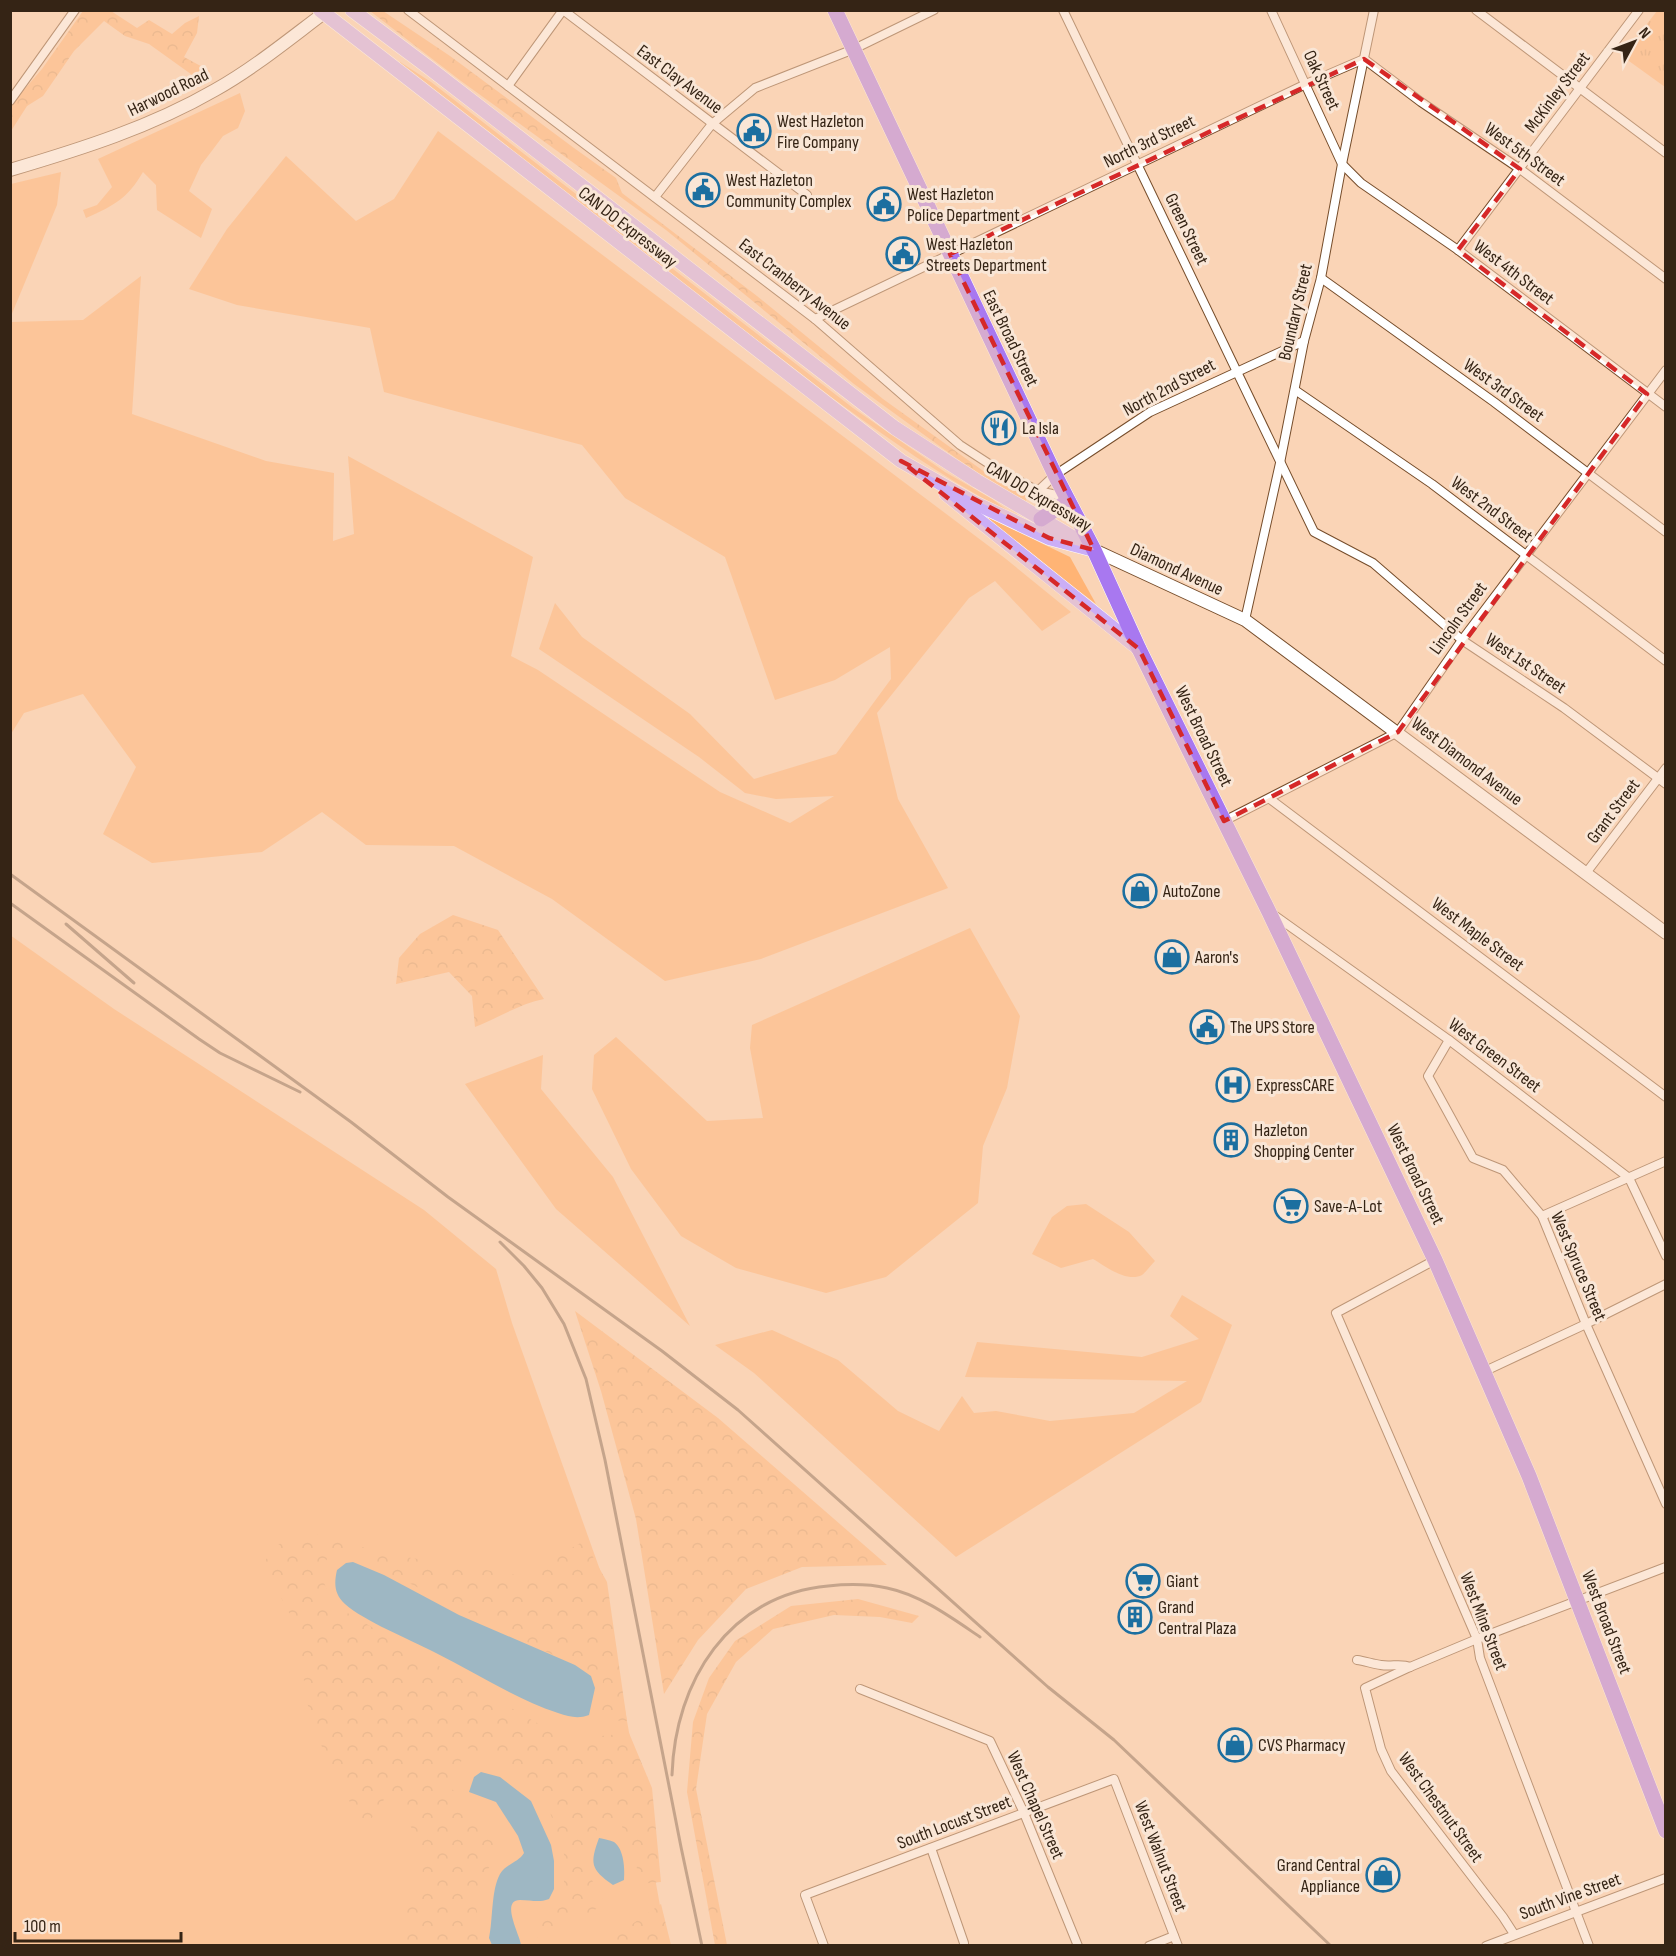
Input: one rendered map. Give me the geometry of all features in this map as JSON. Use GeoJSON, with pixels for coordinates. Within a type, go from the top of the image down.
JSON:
{"type":"FeatureCollection","features":[{"type":"Feature","properties":{"kind":"highway","name":"East Broad Street"},"geometry":{"type":"LineString","coordinates":[[835,10],[1055,475],[1094,550]]}},
{"type":"Feature","properties":{"kind":"highway"},"geometry":{"type":"LineString","coordinates":[[1041,519],[1067,499]]}},
{"type":"Feature","properties":{"kind":"highway","name":"West Broad Street"},"geometry":{"type":"LineString","coordinates":[[1094,550],[1139,649],[1269,912],[1435,1260],[1529,1476],[1665,1831]]}},
{"type":"Feature","properties":{"kind":"main road","name":"CAN DO Expressway"},"geometry":{"type":"LineString","coordinates":[[352,10],[895,428],[1094,550]]}},
{"type":"Feature","properties":{"kind":"main road","name":"CAN DO Expressway"},"geometry":{"type":"LineString","coordinates":[[323,11],[901,461],[975,502],[1049,538],[1094,550]]}},
{"type":"Feature","properties":{"kind":"main road"},"geometry":{"type":"LineString","coordinates":[[901,461],[951,498],[1139,649]]}},
{"type":"Feature","properties":{"kind":"street"},"geometry":{"type":"LineString","coordinates":[[10,101],[75,10]]}},
{"type":"Feature","properties":{"kind":"street","name":"East Cranberry Avenue"},"geometry":{"type":"LineString","coordinates":[[408,10],[815,319],[960,446],[1038,491],[1067,499]]}},
{"type":"Feature","properties":{"kind":"street"},"geometry":{"type":"LineString","coordinates":[[507,86],[563,10]]}},
{"type":"Feature","properties":{"kind":"street","name":"East Clay Avenue"},"geometry":{"type":"LineString","coordinates":[[563,10],[807,195]]}},
{"type":"Feature","properties":{"kind":"street"},"geometry":{"type":"LineString","coordinates":[[655,197],[712,124],[755,88],[854,49],[934,10]]}},
{"type":"Feature","properties":{"kind":"street","name":"Green Street"},"geometry":{"type":"LineString","coordinates":[[1063,10],[1280,463]]}},
{"type":"Feature","properties":{"kind":"street","name":"Oak Street"},"geometry":{"type":"LineString","coordinates":[[1271,10],[1342,164]]}},
{"type":"Feature","properties":{"kind":"street","name":"Boundary Street"},"geometry":{"type":"LineString","coordinates":[[1245,620],[1304,341],[1321,278],[1374,10]]}},
{"type":"Feature","properties":{"kind":"street"},"geometry":{"type":"LineString","coordinates":[[1476,10],[1665,153]]}},
{"type":"Feature","properties":{"kind":"street","name":"Harwood Road"},"geometry":{"type":"LineString","coordinates":[[10,170],[90,146],[158,119],[205,96],[257,64],[323,11]]}},
{"type":"Feature","properties":{"kind":"street","name":"McKinley Street"},"geometry":{"type":"LineString","coordinates":[[1458,250],[1638,11]]}},
{"type":"Feature","properties":{"kind":"street","name":"North 3rd Street"},"geometry":{"type":"LineString","coordinates":[[815,319],[1306,84],[1364,59]]}},
{"type":"Feature","properties":{"kind":"street","name":"West 5th Street"},"geometry":{"type":"LineString","coordinates":[[1364,59],[1421,102],[1520,169],[1665,279]]}},
{"type":"Feature","properties":{"kind":"street","name":"West 4th Street"},"geometry":{"type":"LineString","coordinates":[[1342,164],[1361,183],[1458,250],[1665,407]]}},
{"type":"Feature","properties":{"kind":"street","name":"West 3rd Street"},"geometry":{"type":"LineString","coordinates":[[1321,278],[1494,402],[1665,532]]}},
{"type":"Feature","properties":{"kind":"street","name":"North 2nd Street"},"geometry":{"type":"LineString","coordinates":[[1038,491],[1055,475],[1150,412],[1236,370],[1304,341]]}},
{"type":"Feature","properties":{"kind":"street","name":"Lincoln Street"},"geometry":{"type":"LineString","coordinates":[[1224,821],[1398,732],[1462,640],[1665,370]]}},
{"type":"Feature","properties":{"kind":"street","name":"West 2nd Street"},"geometry":{"type":"LineString","coordinates":[[1295,390],[1432,484],[1665,661]]}},
{"type":"Feature","properties":{"kind":"street","name":"West 1st Street"},"geometry":{"type":"LineString","coordinates":[[1280,463],[1314,532],[1373,563],[1462,640],[1564,708],[1662,781]]}},
{"type":"Feature","properties":{"kind":"street","name":"Diamond Avenue"},"geometry":{"type":"LineString","coordinates":[[1094,550],[1245,620]]}},
{"type":"Feature","properties":{"kind":"street","name":"West Diamond Avenue"},"geometry":{"type":"LineString","coordinates":[[1245,620],[1665,933]]}},
{"type":"Feature","properties":{"kind":"street","name":"Grant Street"},"geometry":{"type":"LineString","coordinates":[[1586,873],[1662,781],[1665,768]]}},
{"type":"Feature","properties":{"kind":"street","name":"West Maple Street"},"geometry":{"type":"LineString","coordinates":[[1270,799],[1665,1096]]}},
{"type":"Feature","properties":{"kind":"street","name":"West Green Street"},"geometry":{"type":"LineString","coordinates":[[1269,912],[1449,1040],[1629,1178],[1665,1256]]}},
{"type":"Feature","properties":{"kind":"street","name":"West Spruce Street"},"geometry":{"type":"LineString","coordinates":[[1449,1040],[1428,1076],[1473,1158],[1503,1170],[1542,1216],[1586,1324],[1665,1504]]}},
{"type":"Feature","properties":{"kind":"street"},"geometry":{"type":"LineString","coordinates":[[1542,1216],[1665,1161]]}},
{"type":"Feature","properties":{"kind":"street","name":"West Mine Street"},"geometry":{"type":"LineString","coordinates":[[1435,1260],[1336,1312],[1477,1639],[1480,1658],[1589,1946]]}},
{"type":"Feature","properties":{"kind":"street"},"geometry":{"type":"LineString","coordinates":[[1483,1372],[1665,1284]]}},
{"type":"Feature","properties":{"kind":"street"},"geometry":{"type":"LineString","coordinates":[[1357,1660],[1380,1665],[1403,1664],[1410,1667],[1578,1599],[1665,1567]]}},
{"type":"Feature","properties":{"kind":"street","name":"West Chestnut Street"},"geometry":{"type":"LineString","coordinates":[[1410,1667],[1365,1689],[1381,1749],[1390,1771],[1503,1917],[1514,1935]]}},
{"type":"Feature","properties":{"kind":"street","name":"West Chapel Street"},"geometry":{"type":"LineString","coordinates":[[860,1689],[990,1742],[1024,1813],[1078,1946]]}},
{"type":"Feature","properties":{"kind":"street","name":"South Locust Street"},"geometry":{"type":"LineString","coordinates":[[824,1946],[805,1895],[1114,1779]]}},
{"type":"Feature","properties":{"kind":"street","name":"West Walnut Street"},"geometry":{"type":"LineString","coordinates":[[1114,1779],[1178,1946]]}},
{"type":"Feature","properties":{"kind":"street"},"geometry":{"type":"LineString","coordinates":[[931,1848],[964,1943]]}},
{"type":"Feature","properties":{"kind":"street","name":"South Vine Street"},"geometry":{"type":"LineString","coordinates":[[1486,1946],[1665,1878]]}},
{"type":"Feature","properties":{"kind":"street"},"geometry":{"type":"LineString","coordinates":[[1149,1946],[1174,1936]]}},
{"type":"Feature","properties":{"kind":"highlighted area"},"geometry":{"type":"Polygon","coordinates":[[[1364,59],[1520,169],[1458,250],[1647,394],[1398,732],[1224,821],[1139,649],[901,461],[1049,538],[1094,550],[950,254],[1364,59]]]}},
{"type":"Feature","properties":{"kind":"green space"},"geometry":{"type":"Polygon","coordinates":[[[83,11],[111,11],[137,28],[149,20],[172,34],[185,23],[199,16],[197,33],[184,57],[210,71],[202,82],[149,44],[125,36],[104,21],[74,51],[43,96],[27,106],[11,131],[10,106],[42,69],[83,11]]]}},
{"type":"Feature","properties":{"kind":"green space"},"geometry":{"type":"Polygon","coordinates":[[[370,11],[383,11],[450,56],[616,178],[622,193],[757,296],[883,399],[993,478],[1027,496],[1026,501],[1001,488],[956,458],[854,384],[666,230],[461,81],[370,11]]]}},
{"type":"Feature","properties":{"kind":"green space"},"geometry":{"type":"Polygon","coordinates":[[[1657,11],[1665,11],[1665,87],[1622,56],[1657,11]]]}},
{"type":"Feature","properties":{"kind":"green space"},"geometry":{"type":"Polygon","coordinates":[[[400,62],[431,82],[853,408],[945,472],[992,499],[1011,513],[941,473],[831,397],[400,65],[400,62]]]}},
{"type":"Feature","properties":{"kind":"green space"},"geometry":{"type":"Polygon","coordinates":[[[240,93],[245,111],[238,128],[223,136],[201,165],[189,191],[212,209],[201,238],[157,210],[156,185],[143,172],[126,195],[86,218],[83,210],[97,205],[112,187],[98,159],[240,93]]]}},
{"type":"Feature","properties":{"kind":"green space"},"geometry":{"type":"Polygon","coordinates":[[[438,131],[1006,559],[1071,612],[1042,631],[995,581],[969,598],[877,713],[898,799],[948,888],[761,959],[665,981],[552,899],[454,846],[366,845],[322,812],[262,852],[152,863],[103,834],[136,767],[83,694],[24,713],[11,734],[11,322],[83,320],[141,276],[132,414],[266,461],[334,473],[333,541],[354,534],[348,456],[533,557],[511,656],[538,670],[720,792],[790,823],[834,796],[776,799],[745,793],[699,757],[539,649],[555,603],[582,637],[690,714],[754,779],[836,754],[891,679],[890,647],[835,680],[775,700],[725,557],[625,498],[582,445],[384,392],[370,328],[237,305],[189,289],[227,229],[286,156],[356,221],[394,199],[438,131]]]}},
{"type":"Feature","properties":{"kind":"green space"},"geometry":{"type":"Polygon","coordinates":[[[61,172],[57,205],[11,316],[11,184],[61,172]]]}},
{"type":"Feature","properties":{"kind":"green space"},"geometry":{"type":"Polygon","coordinates":[[[989,518],[1070,557],[1096,604],[988,522],[989,518]]]}},
{"type":"Feature","properties":{"kind":"green space"},"geometry":{"type":"Polygon","coordinates":[[[453,915],[498,930],[544,999],[517,1008],[475,1027],[472,996],[449,972],[396,984],[399,958],[420,934],[453,915]]]}},
{"type":"Feature","properties":{"kind":"green space"},"geometry":{"type":"Polygon","coordinates":[[[970,928],[1020,1016],[1007,1088],[983,1146],[978,1203],[886,1277],[826,1293],[736,1268],[681,1236],[631,1169],[592,1089],[594,1055],[616,1037],[707,1121],[763,1118],[750,1048],[752,1025],[970,928]]]}},
{"type":"Feature","properties":{"kind":"green space"},"geometry":{"type":"Polygon","coordinates":[[[10,935],[114,1009],[424,1210],[496,1269],[512,1323],[600,1570],[667,1945],[11,1945],[10,935]]]}},
{"type":"Feature","properties":{"kind":"green space"},"geometry":{"type":"Polygon","coordinates":[[[543,1055],[541,1089],[613,1177],[690,1326],[556,1209],[465,1084],[543,1055]]]}},
{"type":"Feature","properties":{"kind":"green space"},"geometry":{"type":"Polygon","coordinates":[[[1086,1204],[1129,1232],[1155,1261],[1142,1275],[1130,1277],[1123,1275],[1093,1259],[1061,1268],[1032,1254],[1052,1217],[1067,1206],[1086,1204]]]}},
{"type":"Feature","properties":{"kind":"green space"},"geometry":{"type":"Polygon","coordinates":[[[1182,1295],[1232,1325],[1201,1402],[956,1557],[754,1373],[715,1345],[772,1330],[838,1360],[898,1411],[939,1431],[962,1396],[974,1413],[996,1411],[1050,1421],[1134,1413],[1187,1381],[965,1377],[977,1342],[1142,1357],[1199,1339],[1170,1316],[1182,1295]]]}},
{"type":"Feature","properties":{"kind":"green space"},"geometry":{"type":"Polygon","coordinates":[[[575,1311],[718,1418],[887,1565],[802,1567],[746,1589],[698,1640],[664,1694],[636,1519],[601,1391],[575,1311]]]}},
{"type":"Feature","properties":{"kind":"green space"},"geometry":{"type":"Polygon","coordinates":[[[311,1533],[387,1554],[522,1576],[584,1541],[607,1582],[627,1721],[601,1720],[603,1680],[337,1547],[319,1569],[332,1604],[580,1748],[601,1736],[629,1733],[652,1788],[661,1882],[638,1884],[636,1857],[619,1820],[602,1821],[580,1858],[605,1904],[539,1941],[531,1919],[564,1906],[564,1854],[545,1797],[509,1766],[467,1748],[450,1787],[478,1816],[500,1850],[473,1893],[484,1945],[406,1945],[405,1908],[423,1879],[421,1843],[389,1792],[364,1830],[318,1739],[306,1699],[298,1630],[263,1563],[279,1544],[311,1533]]]}},
{"type":"Feature","properties":{"kind":"green space"},"geometry":{"type":"Polygon","coordinates":[[[858,1599],[919,1616],[912,1623],[880,1617],[834,1615],[773,1629],[736,1662],[707,1714],[696,1789],[727,1945],[715,1945],[687,1792],[693,1722],[709,1678],[735,1641],[791,1606],[858,1599]]]}},
{"type":"Feature","properties":{"kind":"green space"},"geometry":{"type":"Polygon","coordinates":[[[661,1904],[671,1945],[602,1945],[661,1904]]]}},
{"type":"Feature","properties":{"kind":"water"},"geometry":{"type":"Polygon","coordinates":[[[353,1562],[384,1575],[459,1615],[575,1665],[591,1676],[595,1688],[589,1715],[566,1716],[526,1700],[353,1610],[339,1596],[335,1584],[337,1570],[346,1563],[353,1562]]]}},
{"type":"Feature","properties":{"kind":"water"},"geometry":{"type":"Polygon","coordinates":[[[481,1772],[500,1777],[531,1801],[551,1845],[554,1861],[554,1889],[549,1899],[520,1900],[514,1902],[512,1906],[511,1912],[521,1945],[492,1945],[489,1938],[497,1881],[500,1874],[524,1853],[518,1836],[496,1802],[469,1792],[474,1777],[481,1772]]]}},
{"type":"Feature","properties":{"kind":"water"},"geometry":{"type":"Polygon","coordinates":[[[599,1838],[614,1842],[622,1854],[624,1880],[613,1885],[596,1870],[594,1865],[594,1854],[599,1838]]]}},
{"type":"Feature","properties":{"kind":"railway"},"geometry":{"type":"LineString","coordinates":[[10,874],[351,1122],[448,1197],[662,1351],[738,1410],[1048,1687],[1114,1740],[1331,1946]]}},
{"type":"Feature","properties":{"kind":"railway"},"geometry":{"type":"LineString","coordinates":[[10,903],[220,1053],[300,1092]]}},
{"type":"Feature","properties":{"kind":"railway"},"geometry":{"type":"LineString","coordinates":[[66,924],[134,983]]}},
{"type":"Feature","properties":{"kind":"railway"},"geometry":{"type":"LineString","coordinates":[[500,1242],[542,1288],[564,1324],[586,1379],[605,1460],[702,1946]]}},
{"type":"Feature","properties":{"kind":"railway"},"geometry":{"type":"LineString","coordinates":[[672,1775],[676,1740],[684,1707],[697,1676],[714,1649],[736,1625],[762,1606],[793,1593],[828,1586],[880,1587],[912,1596],[947,1615],[980,1637]]}},
{"type":"Feature","properties":{"kind":"place","name":"West Hazleton Fire Company"},"geometry":{"type":"Point","coordinates":[754,131]}},
{"type":"Feature","properties":{"kind":"place","name":"West Hazleton Community Complex"},"geometry":{"type":"Point","coordinates":[703,190]}},
{"type":"Feature","properties":{"kind":"place","name":"West Hazleton Police Department"},"geometry":{"type":"Point","coordinates":[884,204]}},
{"type":"Feature","properties":{"kind":"place","name":"West Hazleton Streets Department"},"geometry":{"type":"Point","coordinates":[903,254]}},
{"type":"Feature","properties":{"kind":"place","name":"La Isla"},"geometry":{"type":"Point","coordinates":[999,428]}},
{"type":"Feature","properties":{"kind":"place","name":"AutoZone"},"geometry":{"type":"Point","coordinates":[1140,891]}},
{"type":"Feature","properties":{"kind":"place","name":"Aaron's"},"geometry":{"type":"Point","coordinates":[1172,957]}},
{"type":"Feature","properties":{"kind":"place","name":"The UPS Store"},"geometry":{"type":"Point","coordinates":[1207,1027]}},
{"type":"Feature","properties":{"kind":"place","name":"ExpressCARE"},"geometry":{"type":"Point","coordinates":[1233,1085]}},
{"type":"Feature","properties":{"kind":"place","name":"Hazleton Shopping Center"},"geometry":{"type":"Point","coordinates":[1231,1140]}},
{"type":"Feature","properties":{"kind":"place","name":"Save-A-Lot"},"geometry":{"type":"Point","coordinates":[1291,1206]}},
{"type":"Feature","properties":{"kind":"place","name":"Giant"},"geometry":{"type":"Point","coordinates":[1143,1581]}},
{"type":"Feature","properties":{"kind":"place","name":"Grand Central Plaza"},"geometry":{"type":"Point","coordinates":[1135,1617]}},
{"type":"Feature","properties":{"kind":"place","name":"CVS Pharmacy"},"geometry":{"type":"Point","coordinates":[1235,1745]}},
{"type":"Feature","properties":{"kind":"place","name":"Grand Central Appliance"},"geometry":{"type":"Point","coordinates":[1383,1875]}}]}
